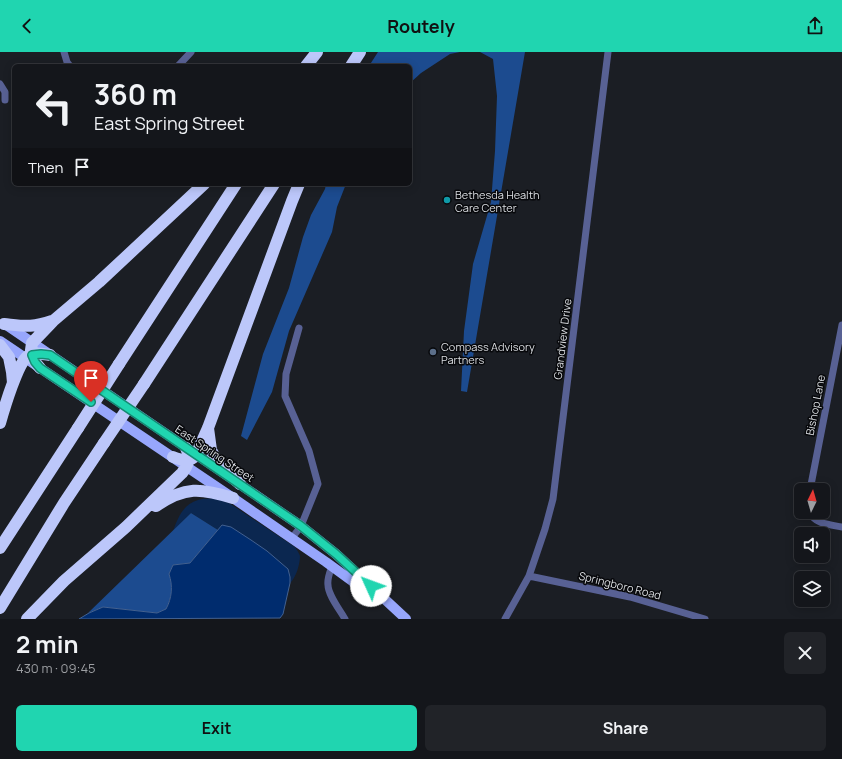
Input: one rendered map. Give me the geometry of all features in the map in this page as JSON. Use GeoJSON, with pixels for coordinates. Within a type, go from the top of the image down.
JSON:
{"type":"FeatureCollection","features":[{"type":"Feature","properties":{"kind":"highway"},"geometry":{"type":"LineString","coordinates":[[308,64],[317,52]]}},
{"type":"Feature","properties":{"kind":"highway"},"geometry":{"type":"LineString","coordinates":[[314,64],[322,52]]}},
{"type":"Feature","properties":{"kind":"highway"},"geometry":{"type":"LineString","coordinates":[[352,64],[360,52]]}},
{"type":"Feature","properties":{"kind":"highway"},"geometry":{"type":"LineString","coordinates":[[360,64],[366,52]]}},
{"type":"Feature","properties":{"kind":"highway"},"geometry":{"type":"LineString","coordinates":[[0,422],[21,364],[53,321],[99,282],[202,186]]}},
{"type":"Feature","properties":{"kind":"highway"},"geometry":{"type":"LineString","coordinates":[[0,548],[235,186]]}},
{"type":"Feature","properties":{"kind":"highway"},"geometry":{"type":"LineString","coordinates":[[0,608],[13,584],[64,503],[144,384],[273,186]]}},
{"type":"Feature","properties":{"kind":"highway"},"geometry":{"type":"LineString","coordinates":[[27,619],[64,581],[126,527],[182,474],[189,457],[208,428],[298,186]]}},
{"type":"Feature","properties":{"kind":"highway"},"geometry":{"type":"LineString","coordinates":[[2,322],[28,327],[53,321]]}},
{"type":"Feature","properties":{"kind":"highway"},"geometry":{"type":"LineString","coordinates":[[0,345],[9,357],[13,384]]}},
{"type":"Feature","properties":{"kind":"highway"},"geometry":{"type":"LineString","coordinates":[[30,352],[50,355]]}},
{"type":"Feature","properties":{"kind":"highway"},"geometry":{"type":"LineString","coordinates":[[30,352],[40,368]]}},
{"type":"Feature","properties":{"kind":"highway"},"geometry":{"type":"LineString","coordinates":[[208,428],[211,450],[218,464],[240,484]]}},
{"type":"Feature","properties":{"kind":"highway"},"geometry":{"type":"LineString","coordinates":[[173,457],[179,459],[189,457]]}},
{"type":"Feature","properties":{"kind":"highway"},"geometry":{"type":"LineString","coordinates":[[126,527],[165,500],[181,492],[212,492],[233,498]]}},
{"type":"Feature","properties":{"kind":"main road"},"geometry":{"type":"LineString","coordinates":[[2,322],[30,352]]}},
{"type":"Feature","properties":{"kind":"main road"},"geometry":{"type":"LineString","coordinates":[[0,341],[30,352]]}},
{"type":"Feature","properties":{"kind":"main road","name":"East Spring Street"},"geometry":{"type":"LineString","coordinates":[[50,355],[189,457],[233,498],[332,566],[405,619]]}},
{"type":"Feature","properties":{"kind":"main road"},"geometry":{"type":"LineString","coordinates":[[40,368],[173,457]]}},
{"type":"Feature","properties":{"kind":"main road","name":"East Spring Street"},"geometry":{"type":"LineString","coordinates":[[189,457],[240,484],[301,526],[336,554],[405,619]]}},
{"type":"Feature","properties":{"kind":"street"},"geometry":{"type":"LineString","coordinates":[[64,52],[68,64]]}},
{"type":"Feature","properties":{"kind":"street"},"geometry":{"type":"LineString","coordinates":[[180,64],[192,52]]}},
{"type":"Feature","properties":{"kind":"street","name":"Grandview Drive"},"geometry":{"type":"LineString","coordinates":[[505,619],[529,576],[545,529],[553,499],[608,52]]}},
{"type":"Feature","properties":{"kind":"street"},"geometry":{"type":"LineString","coordinates":[[0,84],[5,92],[5,100]]}},
{"type":"Feature","properties":{"kind":"street","name":"Bishop Lane"},"geometry":{"type":"LineString","coordinates":[[811,483],[842,325]]}},
{"type":"Feature","properties":{"kind":"street"},"geometry":{"type":"LineString","coordinates":[[292,538],[301,526],[318,484],[309,451],[285,396],[286,374],[299,328]]}},
{"type":"Feature","properties":{"kind":"street"},"geometry":{"type":"LineString","coordinates":[[816,519],[825,524],[842,527]]}},
{"type":"Feature","properties":{"kind":"street"},"geometry":{"type":"LineString","coordinates":[[332,566],[328,578],[328,590],[345,619]]}},
{"type":"Feature","properties":{"kind":"street","name":"Springboro Road"},"geometry":{"type":"LineString","coordinates":[[529,576],[630,597],[705,619]]}},
{"type":"Feature","properties":{"kind":"shaded area"},"geometry":{"type":"Polygon","coordinates":[[[378,52],[460,52],[450,54],[421,73],[412,81],[412,64],[370,64],[378,52]]]}},
{"type":"Feature","properties":{"kind":"shaded area"},"geometry":{"type":"Polygon","coordinates":[[[480,52],[525,52],[467,392],[461,391],[464,331],[473,264],[491,202],[495,151],[497,96],[493,59],[480,52]]]}},
{"type":"Feature","properties":{"kind":"shaded area"},"geometry":{"type":"Polygon","coordinates":[[[326,186],[345,186],[337,207],[332,232],[289,331],[272,392],[247,440],[241,436],[263,354],[289,288],[303,237],[311,215],[326,186]]]}},
{"type":"Feature","properties":{"kind":"shaded area"},"geometry":{"type":"Polygon","coordinates":[[[214,498],[229,503],[295,547],[300,555],[300,559],[296,574],[290,583],[288,569],[267,551],[231,527],[222,525],[218,530],[191,513],[173,531],[179,517],[188,505],[200,499],[214,498]]]}},
{"type":"Feature","properties":{"kind":"shaded area"},"geometry":{"type":"Polygon","coordinates":[[[191,513],[218,530],[190,563],[173,565],[169,574],[171,596],[166,609],[157,613],[103,607],[88,613],[191,513]]]}},
{"type":"Feature","properties":{"kind":"shaded area"},"geometry":{"type":"Polygon","coordinates":[[[222,525],[231,527],[251,540],[267,551],[288,569],[290,583],[283,614],[280,618],[79,619],[103,607],[157,613],[166,609],[171,596],[169,574],[173,565],[190,563],[222,525]]]}},
{"type":"Feature","properties":{"kind":"place","name":"Bethesda Health Care Center"},"geometry":{"type":"Point","coordinates":[447,200]}},
{"type":"Feature","properties":{"kind":"place","name":"Compass Advisory Partners"},"geometry":{"type":"Point","coordinates":[433,352]}},
{"type":"Feature","properties":{"kind":"route"},"geometry":{"type":"LineString","coordinates":[[91,402],[40,368],[32,355],[50,355],[240,484],[301,526],[336,554],[371,586]]}}]}
